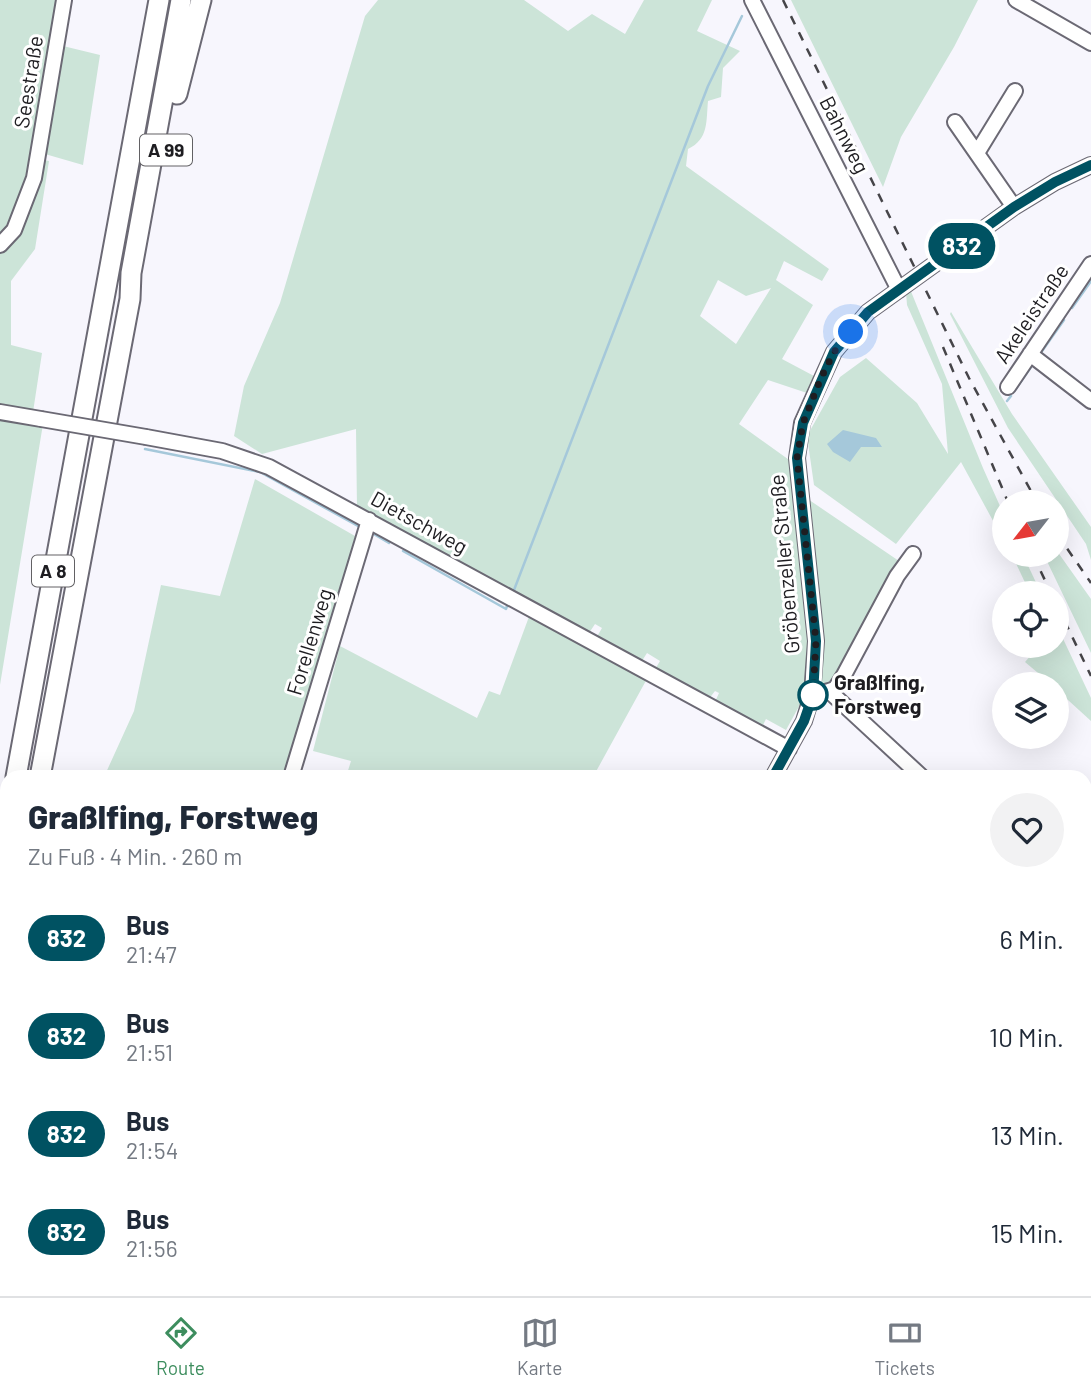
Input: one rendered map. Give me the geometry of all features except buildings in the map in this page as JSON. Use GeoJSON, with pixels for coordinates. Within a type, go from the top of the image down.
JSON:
{"type":"FeatureCollection","features":[{"type":"Feature","properties":{"kind":"highway","name":"A 8"},"geometry":{"type":"LineString","coordinates":[[17,770],[159,0]]}},
{"type":"Feature","properties":{"kind":"highway","name":"A 8"},"geometry":{"type":"LineString","coordinates":[[41,770],[130,299],[131,273],[181,0]]}},
{"type":"Feature","properties":{"kind":"highway","name":"A 99"},"geometry":{"type":"LineString","coordinates":[[130,299],[141,275],[181,74],[201,0]]}},
{"type":"Feature","properties":{"kind":"street","name":"Seestraße"},"geometry":{"type":"LineString","coordinates":[[0,245],[14,230],[34,178],[64,0]]}},
{"type":"Feature","properties":{"kind":"street","name":"Bahnweg"},"geometry":{"type":"LineString","coordinates":[[752,0],[900,290]]}},
{"type":"Feature","properties":{"kind":"street"},"geometry":{"type":"LineString","coordinates":[[1016,0],[1091,43]]}},
{"type":"Feature","properties":{"kind":"street"},"geometry":{"type":"LineString","coordinates":[[977,153],[1015,91]]}},
{"type":"Feature","properties":{"kind":"street"},"geometry":{"type":"LineString","coordinates":[[955,121],[1014,207]]}},
{"type":"Feature","properties":{"kind":"street","name":"Gröbenzeller Straße"},"geometry":{"type":"LineString","coordinates":[[777,770],[804,721],[813,695],[816,641],[797,458],[803,423],[834,352],[868,312],[1014,207],[1055,182],[1091,165]]}},
{"type":"Feature","properties":{"kind":"street","name":"Akeleistraße"},"geometry":{"type":"LineString","coordinates":[[1008,387],[1091,264]]}},
{"type":"Feature","properties":{"kind":"street"},"geometry":{"type":"LineString","coordinates":[[1030,354],[1091,401]]}},
{"type":"Feature","properties":{"kind":"street","name":"Dietschweg"},"geometry":{"type":"LineString","coordinates":[[0,412],[222,451],[269,467],[789,749]]}},
{"type":"Feature","properties":{"kind":"street","name":"Forellenweg"},"geometry":{"type":"LineString","coordinates":[[293,770],[369,520]]}},
{"type":"Feature","properties":{"kind":"street"},"geometry":{"type":"LineString","coordinates":[[813,695],[835,689],[897,576],[913,554]]}},
{"type":"Feature","properties":{"kind":"street"},"geometry":{"type":"LineString","coordinates":[[830,691],[915,770]]}},
{"type":"Feature","properties":{"kind":"green space"},"geometry":{"type":"Polygon","coordinates":[[[0,0],[59,0],[33,158],[49,161],[35,249],[11,281],[11,345],[42,353],[33,412],[0,405],[0,0]]]}},
{"type":"Feature","properties":{"kind":"green space"},"geometry":{"type":"Polygon","coordinates":[[[378,0],[524,0],[568,31],[592,14],[625,34],[644,0],[712,0],[697,31],[740,51],[723,68],[721,97],[708,101],[703,135],[688,149],[686,166],[829,269],[822,281],[784,261],[776,280],[813,305],[782,359],[814,376],[807,393],[768,380],[739,424],[792,462],[796,491],[899,561],[839,680],[808,690],[786,730],[766,719],[761,729],[714,704],[719,693],[715,691],[708,700],[654,671],[660,661],[647,653],[640,664],[595,640],[602,628],[595,624],[587,636],[357,509],[356,429],[262,454],[234,436],[244,386],[280,303],[365,16],[378,0]],[[718,280],[700,316],[736,344],[771,288],[746,296],[718,280]]]}},
{"type":"Feature","properties":{"kind":"green space"},"geometry":{"type":"Polygon","coordinates":[[[791,0],[978,0],[954,47],[901,137],[883,187],[791,0]]]}},
{"type":"Feature","properties":{"kind":"green space"},"geometry":{"type":"Polygon","coordinates":[[[63,46],[100,55],[83,165],[45,154],[63,46]]]}},
{"type":"Feature","properties":{"kind":"green space"},"geometry":{"type":"Polygon","coordinates":[[[910,289],[993,490],[992,519],[961,462],[896,544],[814,485],[807,436],[840,377],[866,358],[917,403],[948,454],[942,384],[907,305],[906,292],[910,289]]]}},
{"type":"Feature","properties":{"kind":"green space"},"geometry":{"type":"Polygon","coordinates":[[[951,312],[1012,414],[1065,490],[1050,490],[1008,428],[951,312]]]}},
{"type":"Feature","properties":{"kind":"green space"},"geometry":{"type":"Polygon","coordinates":[[[0,415],[24,424],[43,424],[0,685],[0,415]]]}},
{"type":"Feature","properties":{"kind":"green space"},"geometry":{"type":"Polygon","coordinates":[[[255,479],[355,536],[290,770],[107,770],[134,711],[161,585],[220,596],[255,479]]]}},
{"type":"Feature","properties":{"kind":"green space"},"geometry":{"type":"Polygon","coordinates":[[[1069,496],[1091,527],[1091,560],[1086,544],[1069,519],[1069,496]]]}},
{"type":"Feature","properties":{"kind":"green space"},"geometry":{"type":"Polygon","coordinates":[[[1018,567],[1029,567],[1035,581],[1024,581],[1018,567]]]}},
{"type":"Feature","properties":{"kind":"green space"},"geometry":{"type":"Polygon","coordinates":[[[1050,567],[1068,567],[1091,599],[1091,653],[1069,607],[1069,581],[1056,581],[1050,567]]]}},
{"type":"Feature","properties":{"kind":"green space"},"geometry":{"type":"Polygon","coordinates":[[[530,614],[648,677],[597,770],[348,770],[351,761],[313,751],[340,646],[477,718],[489,691],[500,695],[530,614]]]}},
{"type":"Feature","properties":{"kind":"green space"},"geometry":{"type":"Polygon","coordinates":[[[1069,651],[1091,698],[1091,721],[1069,701],[1069,672],[1037,672],[1025,662],[1028,658],[1069,658],[1069,651]]]}},
{"type":"Feature","properties":{"kind":"water"},"geometry":{"type":"Polygon","coordinates":[[[843,430],[876,438],[882,447],[861,447],[850,462],[833,452],[827,444],[843,430]]]}},
{"type":"Feature","properties":{"kind":"waterway"},"geometry":{"type":"LineString","coordinates":[[514,590],[708,86],[742,16]]}},
{"type":"Feature","properties":{"kind":"waterway"},"geometry":{"type":"LineString","coordinates":[[1072,308],[1091,281]]}},
{"type":"Feature","properties":{"kind":"waterway"},"geometry":{"type":"LineString","coordinates":[[1040,354],[1064,320]]}},
{"type":"Feature","properties":{"kind":"waterway"},"geometry":{"type":"LineString","coordinates":[[1015,390],[1031,367]]}},
{"type":"Feature","properties":{"kind":"waterway"},"geometry":{"type":"LineString","coordinates":[[1007,401],[1011,396]]}},
{"type":"Feature","properties":{"kind":"waterway"},"geometry":{"type":"LineString","coordinates":[[145,449],[260,472],[358,526]]}},
{"type":"Feature","properties":{"kind":"waterway"},"geometry":{"type":"LineString","coordinates":[[372,533],[389,543]]}},
{"type":"Feature","properties":{"kind":"waterway"},"geometry":{"type":"LineString","coordinates":[[403,551],[506,609],[507,606]]}},
{"type":"Feature","properties":{"kind":"railway"},"geometry":{"type":"LineString","coordinates":[[783,0],[969,378],[1030,490]]}},
{"type":"Feature","properties":{"kind":"railway"},"geometry":{"type":"LineString","coordinates":[[943,347],[1003,490]]}},
{"type":"Feature","properties":{"kind":"railway"},"geometry":{"type":"LineString","coordinates":[[1069,551],[1091,583]]}},
{"type":"Feature","properties":{"kind":"railway"},"geometry":{"type":"LineString","coordinates":[[1039,567],[1045,581]]}},
{"type":"Feature","properties":{"kind":"railway"},"geometry":{"type":"LineString","coordinates":[[1069,630],[1091,676]]}},
{"type":"Feature","properties":{"kind":"bus line","name":"832"},"geometry":{"type":"LineString","coordinates":[[777,770],[804,721],[813,695],[816,641],[797,458],[803,423],[834,352],[868,312],[1014,207],[1055,182],[1091,165]]}},
{"type":"Feature","properties":{"kind":"place","name":"Graßlfing, Forstweg"},"geometry":{"type":"Point","coordinates":[813,695]}},
{"type":"Feature","properties":{"kind":"route"},"geometry":{"type":"LineString","coordinates":[[813,695],[816,641],[797,458],[803,423],[821,378],[834,352],[851,332]]}}]}
